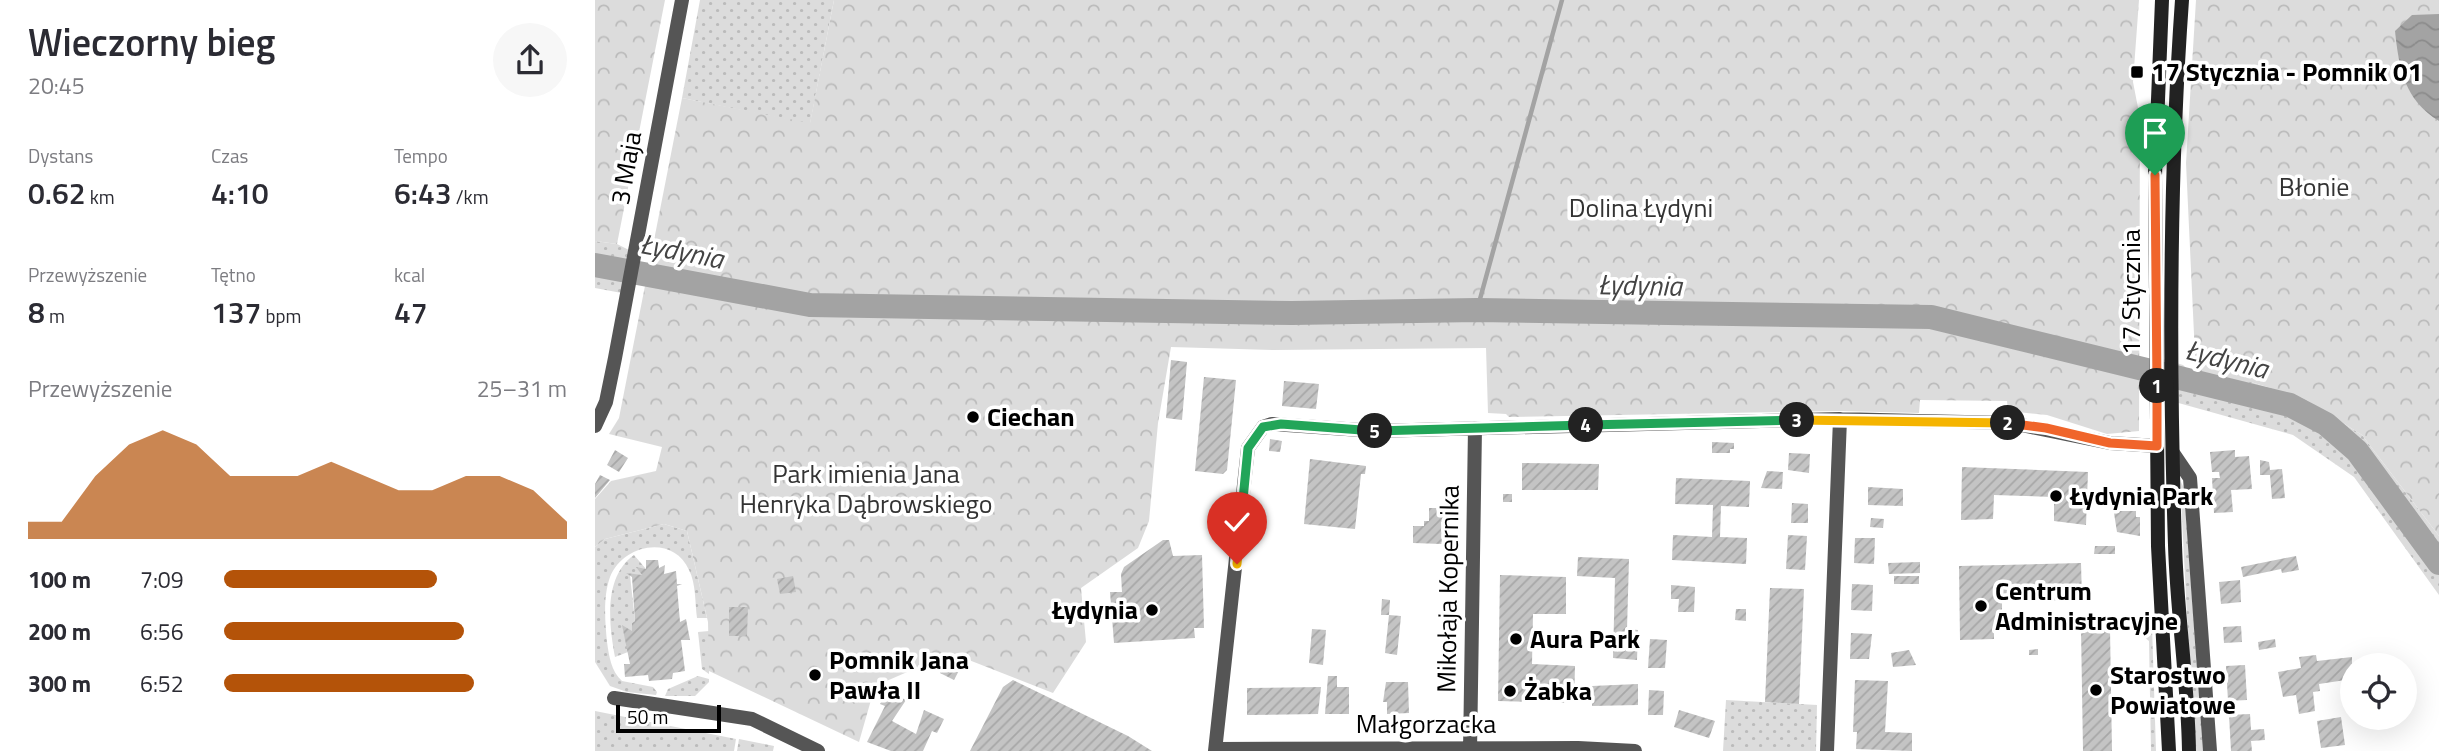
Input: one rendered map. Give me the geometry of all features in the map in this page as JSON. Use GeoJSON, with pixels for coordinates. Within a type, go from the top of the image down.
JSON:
{"type":"FeatureCollection","features":[{"type":"Feature","properties":{"kind":"main road","name":"17 Stycznia"},"geometry":{"type":"LineString","coordinates":[[2162,0],[2155,175],[2163,342],[2172,414],[2175,549],[2189,751]]}},
{"type":"Feature","properties":{"kind":"main road","name":"17 Stycznia"},"geometry":{"type":"LineString","coordinates":[[2169,751],[2158,553],[2157,409],[2182,0]]}},
{"type":"Feature","properties":{"kind":"street","name":"3 Maja"},"geometry":{"type":"LineString","coordinates":[[595,426],[606,402],[682,0]]}},
{"type":"Feature","properties":{"kind":"street"},"geometry":{"type":"LineString","coordinates":[[1827,751],[1840,419]]}},
{"type":"Feature","properties":{"kind":"street"},"geometry":{"type":"LineString","coordinates":[[1216,750],[1248,448],[1263,427],[1281,424],[1375,431],[1840,419],[2012,423],[2110,443],[2157,446]]}},
{"type":"Feature","properties":{"kind":"street","name":"Mikołaja Kopernika"},"geometry":{"type":"LineString","coordinates":[[1470,749],[1475,428]]}},
{"type":"Feature","properties":{"kind":"street","name":"17 Stycznia"},"geometry":{"type":"LineString","coordinates":[[2173,453],[2190,478],[2210,751]]}},
{"type":"Feature","properties":{"kind":"street"},"geometry":{"type":"LineString","coordinates":[[614,698],[752,719],[818,751]]}},
{"type":"Feature","properties":{"kind":"street","name":"Małgorzacka"},"geometry":{"type":"LineString","coordinates":[[1216,750],[1635,751]]}},
{"type":"Feature","properties":{"kind":"green space"},"geometry":{"type":"Polygon","coordinates":[[[595,0],[665,0],[617,244],[595,241],[595,0]]]}},
{"type":"Feature","properties":{"kind":"green space"},"geometry":{"type":"Polygon","coordinates":[[[700,0],[834,0],[810,124],[682,98],[700,0]]]}},
{"type":"Feature","properties":{"kind":"green space","name":"Dolina Łydyni"},"geometry":{"type":"Polygon","coordinates":[[[834,0],[2139,0],[2133,82],[2140,118],[2139,431],[2107,434],[2047,415],[2008,411],[2007,401],[1920,400],[1919,413],[1840,411],[1509,417],[1506,414],[1488,413],[1486,348],[1274,350],[1171,347],[1158,423],[1149,521],[1138,548],[1081,588],[1086,642],[1053,693],[951,653],[875,686],[859,742],[709,671],[708,622],[687,531],[664,524],[605,539],[595,547],[595,499],[611,481],[656,471],[662,447],[609,434],[619,418],[682,98],[810,123],[834,0]]]}},
{"type":"Feature","properties":{"kind":"green space","name":"Błonie"},"geometry":{"type":"Polygon","coordinates":[[[2196,0],[2439,0],[2439,536],[2362,435],[2303,398],[2251,382],[2222,382],[2196,377],[2186,163],[2196,0]]]}},
{"type":"Feature","properties":{"kind":"green space"},"geometry":{"type":"Polygon","coordinates":[[[595,241],[617,244],[635,253],[627,294],[595,288],[595,241]]]}},
{"type":"Feature","properties":{"kind":"green space"},"geometry":{"type":"Polygon","coordinates":[[[2156,357],[2183,365],[2196,377],[2222,382],[2251,382],[2303,398],[2362,435],[2439,536],[2439,595],[2354,477],[2293,435],[2157,397],[2156,357]]]}},
{"type":"Feature","properties":{"kind":"green space"},"geometry":{"type":"Polygon","coordinates":[[[2180,480],[2184,488],[2203,751],[2194,751],[2180,480]]]}},
{"type":"Feature","properties":{"kind":"green space"},"geometry":{"type":"Polygon","coordinates":[[[664,524],[687,531],[707,618],[697,618],[693,581],[689,570],[682,559],[672,551],[648,548],[636,551],[616,566],[610,577],[605,609],[607,642],[613,668],[622,681],[653,687],[657,692],[656,695],[627,692],[610,686],[595,662],[595,547],[605,539],[664,524]]]}},
{"type":"Feature","properties":{"kind":"green space"},"geometry":{"type":"Polygon","coordinates":[[[634,555],[646,569],[639,569],[642,575],[630,575],[635,621],[632,623],[632,631],[629,631],[628,652],[615,657],[610,616],[613,589],[624,564],[634,555]]]}},
{"type":"Feature","properties":{"kind":"green space"},"geometry":{"type":"Polygon","coordinates":[[[2144,624],[2152,626],[2156,751],[2151,751],[2149,641],[2138,632],[2144,624]]]}},
{"type":"Feature","properties":{"kind":"green space"},"geometry":{"type":"Polygon","coordinates":[[[709,631],[709,674],[702,669],[698,632],[709,631]]]}},
{"type":"Feature","properties":{"kind":"green space"},"geometry":{"type":"Polygon","coordinates":[[[698,676],[709,679],[709,682],[695,696],[665,696],[668,689],[698,676]]]}},
{"type":"Feature","properties":{"kind":"green space"},"geometry":{"type":"Polygon","coordinates":[[[1726,700],[1817,705],[1816,751],[1723,751],[1726,700]]]}},
{"type":"Feature","properties":{"kind":"green space"},"geometry":{"type":"Polygon","coordinates":[[[595,711],[736,739],[734,751],[595,751],[595,711]]]}},
{"type":"Feature","properties":{"kind":"green space"},"geometry":{"type":"Polygon","coordinates":[[[739,739],[774,746],[773,751],[737,751],[739,739]]]}},
{"type":"Feature","properties":{"kind":"water"},"geometry":{"type":"Polygon","coordinates":[[[2439,14],[2439,121],[2418,103],[2405,82],[2395,31],[2412,15],[2439,14]]]}},
{"type":"Feature","properties":{"kind":"building"},"geometry":{"type":"Polygon","coordinates":[[[1171,360],[1187,362],[1182,420],[1166,418],[1171,360]]]}},
{"type":"Feature","properties":{"kind":"building"},"geometry":{"type":"Polygon","coordinates":[[[1204,377],[1236,380],[1227,470],[1223,474],[1195,471],[1204,377]]]}},
{"type":"Feature","properties":{"kind":"building"},"geometry":{"type":"Polygon","coordinates":[[[1284,381],[1319,384],[1316,409],[1282,406],[1284,381]]]}},
{"type":"Feature","properties":{"kind":"building"},"geometry":{"type":"Polygon","coordinates":[[[1270,439],[1282,441],[1280,452],[1269,451],[1270,439]]]}},
{"type":"Feature","properties":{"kind":"building"},"geometry":{"type":"Polygon","coordinates":[[[1712,442],[1734,443],[1734,449],[1730,449],[1730,453],[1712,453],[1712,442]]]}},
{"type":"Feature","properties":{"kind":"building"},"geometry":{"type":"Polygon","coordinates":[[[615,450],[628,458],[619,472],[607,465],[615,450]]]}},
{"type":"Feature","properties":{"kind":"building"},"geometry":{"type":"Polygon","coordinates":[[[2235,450],[2235,457],[2249,456],[2252,489],[2231,490],[2233,512],[2214,513],[2212,478],[2220,478],[2219,472],[2212,472],[2210,452],[2235,450]]]}},
{"type":"Feature","properties":{"kind":"building"},"geometry":{"type":"Polygon","coordinates":[[[1789,453],[1810,454],[1809,473],[1788,470],[1789,453]]]}},
{"type":"Feature","properties":{"kind":"building"},"geometry":{"type":"Polygon","coordinates":[[[1310,459],[1366,466],[1365,474],[1361,474],[1355,529],[1304,524],[1310,459]]]}},
{"type":"Feature","properties":{"kind":"building"},"geometry":{"type":"Polygon","coordinates":[[[2260,460],[2269,462],[2270,470],[2282,469],[2285,498],[2272,499],[2270,475],[2260,475],[2260,460]]]}},
{"type":"Feature","properties":{"kind":"building"},"geometry":{"type":"Polygon","coordinates":[[[1522,463],[1599,464],[1598,490],[1522,490],[1522,463]]]}},
{"type":"Feature","properties":{"kind":"building","name":"Łydynia Park"},"geometry":{"type":"Polygon","coordinates":[[[1962,467],[2088,472],[2086,525],[2054,521],[2054,497],[1994,495],[1993,519],[1961,520],[1962,467]]]}},
{"type":"Feature","properties":{"kind":"building"},"geometry":{"type":"Polygon","coordinates":[[[1767,471],[1783,472],[1782,489],[1761,488],[1767,471]]]}},
{"type":"Feature","properties":{"kind":"building"},"geometry":{"type":"Polygon","coordinates":[[[600,475],[610,480],[595,498],[595,484],[600,475]]]}},
{"type":"Feature","properties":{"kind":"building"},"geometry":{"type":"Polygon","coordinates":[[[1676,478],[1750,481],[1749,507],[1721,506],[1720,537],[1747,538],[1746,564],[1672,560],[1673,535],[1712,537],[1713,505],[1675,504],[1676,478]]]}},
{"type":"Feature","properties":{"kind":"building"},"geometry":{"type":"Polygon","coordinates":[[[1868,487],[1903,489],[1903,506],[1868,505],[1868,487]]]}},
{"type":"Feature","properties":{"kind":"building"},"geometry":{"type":"Polygon","coordinates":[[[1503,494],[1512,494],[1512,502],[1503,502],[1503,494]]]}},
{"type":"Feature","properties":{"kind":"building"},"geometry":{"type":"Polygon","coordinates":[[[1792,503],[1808,504],[1808,523],[1791,523],[1792,503]]]}},
{"type":"Feature","properties":{"kind":"building"},"geometry":{"type":"Polygon","coordinates":[[[1429,508],[1449,508],[1449,522],[1441,522],[1442,544],[1413,543],[1413,526],[1424,526],[1424,521],[1429,521],[1429,508]]]}},
{"type":"Feature","properties":{"kind":"building"},"geometry":{"type":"Polygon","coordinates":[[[2136,511],[2136,517],[2140,517],[2140,536],[2117,532],[2114,513],[2136,511]]]}},
{"type":"Feature","properties":{"kind":"building"},"geometry":{"type":"Polygon","coordinates":[[[1871,518],[1884,519],[1883,528],[1870,527],[1871,518]]]}},
{"type":"Feature","properties":{"kind":"building"},"geometry":{"type":"Polygon","coordinates":[[[1788,535],[1807,536],[1805,570],[1786,569],[1788,535]]]}},
{"type":"Feature","properties":{"kind":"building"},"geometry":{"type":"Polygon","coordinates":[[[1855,538],[1875,538],[1874,564],[1854,563],[1855,538]]]}},
{"type":"Feature","properties":{"kind":"building"},"geometry":{"type":"Polygon","coordinates":[[[1163,540],[1169,540],[1173,556],[1202,555],[1204,628],[1194,628],[1195,638],[1114,643],[1110,592],[1122,592],[1121,574],[1124,567],[1163,540]]]}},
{"type":"Feature","properties":{"kind":"building"},"geometry":{"type":"Polygon","coordinates":[[[2095,546],[2115,546],[2115,554],[2094,554],[2095,546]]]}},
{"type":"Feature","properties":{"kind":"building"},"geometry":{"type":"Polygon","coordinates":[[[2296,556],[2299,570],[2282,573],[2281,569],[2243,577],[2241,567],[2296,556]]]}},
{"type":"Feature","properties":{"kind":"building"},"geometry":{"type":"Polygon","coordinates":[[[1578,557],[1629,559],[1627,629],[1638,630],[1637,660],[1613,658],[1615,578],[1577,576],[1578,557]]]}},
{"type":"Feature","properties":{"kind":"building"},"geometry":{"type":"Polygon","coordinates":[[[646,560],[658,560],[659,568],[665,565],[664,574],[676,571],[677,584],[682,584],[677,586],[680,622],[686,619],[690,640],[681,640],[685,671],[673,673],[672,679],[649,681],[648,675],[625,677],[624,664],[630,664],[622,625],[632,631],[632,623],[635,621],[632,577],[626,573],[642,575],[636,567],[646,569],[646,560]]]}},
{"type":"Feature","properties":{"kind":"building"},"geometry":{"type":"Polygon","coordinates":[[[1920,562],[1920,573],[1889,574],[1888,563],[1920,562]]]}},
{"type":"Feature","properties":{"kind":"building","name":"Centrum Administracyjne"},"geometry":{"type":"Polygon","coordinates":[[[2081,563],[2082,600],[2002,602],[2002,619],[1994,620],[1994,639],[1960,640],[1959,566],[2081,563]]]}},
{"type":"Feature","properties":{"kind":"building","name":"Aura Park"},"geometry":{"type":"Polygon","coordinates":[[[1500,575],[1566,577],[1566,614],[1533,614],[1532,664],[1575,666],[1574,703],[1498,701],[1500,575]]]}},
{"type":"Feature","properties":{"kind":"building"},"geometry":{"type":"Polygon","coordinates":[[[793,576],[796,592],[780,594],[777,579],[793,576]]]}},
{"type":"Feature","properties":{"kind":"building"},"geometry":{"type":"Polygon","coordinates":[[[1894,576],[1919,576],[1919,584],[1894,584],[1894,576]]]}},
{"type":"Feature","properties":{"kind":"building"},"geometry":{"type":"Polygon","coordinates":[[[2240,580],[2241,602],[2221,604],[2219,582],[2240,580]]]}},
{"type":"Feature","properties":{"kind":"building"},"geometry":{"type":"Polygon","coordinates":[[[1852,584],[1873,585],[1872,611],[1851,610],[1852,584]]]}},
{"type":"Feature","properties":{"kind":"building"},"geometry":{"type":"Polygon","coordinates":[[[1671,585],[1695,587],[1694,612],[1678,612],[1679,599],[1671,599],[1671,585]]]}},
{"type":"Feature","properties":{"kind":"building"},"geometry":{"type":"Polygon","coordinates":[[[1770,588],[1804,589],[1799,704],[1765,702],[1770,588]]]}},
{"type":"Feature","properties":{"kind":"building"},"geometry":{"type":"Polygon","coordinates":[[[1382,599],[1390,600],[1389,615],[1381,615],[1382,599]]]}},
{"type":"Feature","properties":{"kind":"building"},"geometry":{"type":"Polygon","coordinates":[[[729,607],[748,607],[747,636],[729,636],[729,607]]]}},
{"type":"Feature","properties":{"kind":"building"},"geometry":{"type":"Polygon","coordinates":[[[1736,609],[1746,609],[1746,621],[1735,620],[1736,609]]]}},
{"type":"Feature","properties":{"kind":"building"},"geometry":{"type":"Polygon","coordinates":[[[1389,615],[1401,616],[1397,655],[1385,653],[1389,615]]]}},
{"type":"Feature","properties":{"kind":"building"},"geometry":{"type":"Polygon","coordinates":[[[2241,626],[2242,642],[2224,643],[2223,627],[2241,626]]]}},
{"type":"Feature","properties":{"kind":"building"},"geometry":{"type":"Polygon","coordinates":[[[1312,629],[1326,630],[1323,665],[1309,663],[1312,629]]]}},
{"type":"Feature","properties":{"kind":"building","name":"Starostwo Powiatowe"},"geometry":{"type":"Polygon","coordinates":[[[2081,629],[2110,629],[2112,751],[2083,751],[2081,629]]]}},
{"type":"Feature","properties":{"kind":"building"},"geometry":{"type":"Polygon","coordinates":[[[1851,633],[1872,634],[1869,659],[1850,659],[1851,633]]]}},
{"type":"Feature","properties":{"kind":"building"},"geometry":{"type":"Polygon","coordinates":[[[1650,639],[1667,640],[1665,668],[1648,668],[1650,639]]]}},
{"type":"Feature","properties":{"kind":"building"},"geometry":{"type":"Polygon","coordinates":[[[2275,639],[2276,647],[2259,650],[2258,642],[2275,639]]]}},
{"type":"Feature","properties":{"kind":"building"},"geometry":{"type":"Polygon","coordinates":[[[2038,649],[2038,655],[2029,655],[2029,650],[2038,649]]]}},
{"type":"Feature","properties":{"kind":"building"},"geometry":{"type":"Polygon","coordinates":[[[1909,650],[1916,665],[1893,667],[1891,653],[1909,650]]]}},
{"type":"Feature","properties":{"kind":"building"},"geometry":{"type":"Polygon","coordinates":[[[950,654],[964,661],[954,680],[940,673],[950,654]]]}},
{"type":"Feature","properties":{"kind":"building"},"geometry":{"type":"Polygon","coordinates":[[[2316,655],[2317,661],[2340,658],[2340,681],[2319,684],[2320,691],[2313,692],[2315,711],[2299,714],[2296,695],[2283,697],[2278,672],[2301,668],[2299,657],[2316,655]]]}},
{"type":"Feature","properties":{"kind":"building"},"geometry":{"type":"Polygon","coordinates":[[[2245,665],[2247,700],[2228,701],[2226,666],[2245,665]]]}},
{"type":"Feature","properties":{"kind":"building"},"geometry":{"type":"Polygon","coordinates":[[[1328,676],[1337,676],[1337,687],[1349,687],[1349,714],[1325,714],[1328,676]]]}},
{"type":"Feature","properties":{"kind":"building"},"geometry":{"type":"Polygon","coordinates":[[[1013,680],[1128,736],[1152,751],[970,751],[1003,687],[1013,680]]]}},
{"type":"Feature","properties":{"kind":"building"},"geometry":{"type":"Polygon","coordinates":[[[1855,680],[1888,681],[1885,732],[1912,733],[1912,751],[1856,749],[1857,732],[1853,732],[1855,680]]]}},
{"type":"Feature","properties":{"kind":"building"},"geometry":{"type":"Polygon","coordinates":[[[1386,682],[1408,682],[1409,713],[1387,714],[1387,702],[1383,702],[1386,682]]]}},
{"type":"Feature","properties":{"kind":"building"},"geometry":{"type":"Polygon","coordinates":[[[1638,684],[1638,705],[1592,706],[1592,686],[1638,684]]]}},
{"type":"Feature","properties":{"kind":"building"},"geometry":{"type":"Polygon","coordinates":[[[1321,687],[1318,714],[1247,715],[1247,688],[1321,687]]]}},
{"type":"Feature","properties":{"kind":"building"},"geometry":{"type":"Polygon","coordinates":[[[1649,690],[1664,691],[1663,715],[1648,715],[1649,690]]]}},
{"type":"Feature","properties":{"kind":"building"},"geometry":{"type":"Polygon","coordinates":[[[887,691],[906,700],[892,721],[916,734],[924,710],[944,719],[937,733],[932,731],[923,751],[891,751],[867,742],[885,706],[880,704],[887,691]]]}},
{"type":"Feature","properties":{"kind":"building"},"geometry":{"type":"Polygon","coordinates":[[[1679,710],[1715,721],[1709,738],[1674,727],[1679,710]]]}},
{"type":"Feature","properties":{"kind":"building"},"geometry":{"type":"Polygon","coordinates":[[[2250,714],[2251,730],[2264,729],[2265,740],[2251,741],[2252,751],[2231,751],[2229,715],[2250,714]]]}},
{"type":"Feature","properties":{"kind":"building"},"geometry":{"type":"Polygon","coordinates":[[[2340,717],[2340,730],[2343,730],[2345,745],[2321,748],[2317,721],[2340,717]]]}},
{"type":"Feature","properties":{"kind":"waterway"},"geometry":{"type":"LineString","coordinates":[[1477,310],[1562,0]]}},
{"type":"Feature","properties":{"kind":"waterway","name":"Łydynia"},"geometry":{"type":"LineString","coordinates":[[595,265],[810,305],[1292,313],[1477,310],[1931,317],[2290,405],[2326,424],[2357,451],[2439,563]]}},
{"type":"Feature","properties":{"kind":"place","name":"17 Stycznia - Pomnik 01"},"geometry":{"type":"Point","coordinates":[2137,72]}},
{"type":"Feature","properties":{"kind":"place","name":"Ciechan"},"geometry":{"type":"Point","coordinates":[973,417]}},
{"type":"Feature","properties":{"kind":"place","name":"Łydynia Park"},"geometry":{"type":"Point","coordinates":[2056,496]}},
{"type":"Feature","properties":{"kind":"place","name":"Centrum Administracyjne"},"geometry":{"type":"Point","coordinates":[1981,606]}},
{"type":"Feature","properties":{"kind":"place","name":"Łydynia"},"geometry":{"type":"Point","coordinates":[1152,610]}},
{"type":"Feature","properties":{"kind":"place","name":"Aura Park"},"geometry":{"type":"Point","coordinates":[1516,639]}},
{"type":"Feature","properties":{"kind":"place","name":"Pomnik Jana Pawła II"},"geometry":{"type":"Point","coordinates":[815,675]}},
{"type":"Feature","properties":{"kind":"place","name":"Starostwo Powiatowe"},"geometry":{"type":"Point","coordinates":[2096,690]}},
{"type":"Feature","properties":{"kind":"place","name":"Żabka"},"geometry":{"type":"Point","coordinates":[1510,691]}},
{"type":"Feature","properties":{"kind":"route"},"geometry":{"type":"LineString","coordinates":[[1237,564],[1248,448],[1263,427],[1272,424],[1375,431],[1840,419],[2012,423],[2110,443],[2157,446],[2155,175]]}},
{"type":"Feature","properties":{"kind":"park label","name":"Park imienia Jana Henryka Dąbrowskiego"},"geometry":{"type":"Point","coordinates":[866,489]}}]}
